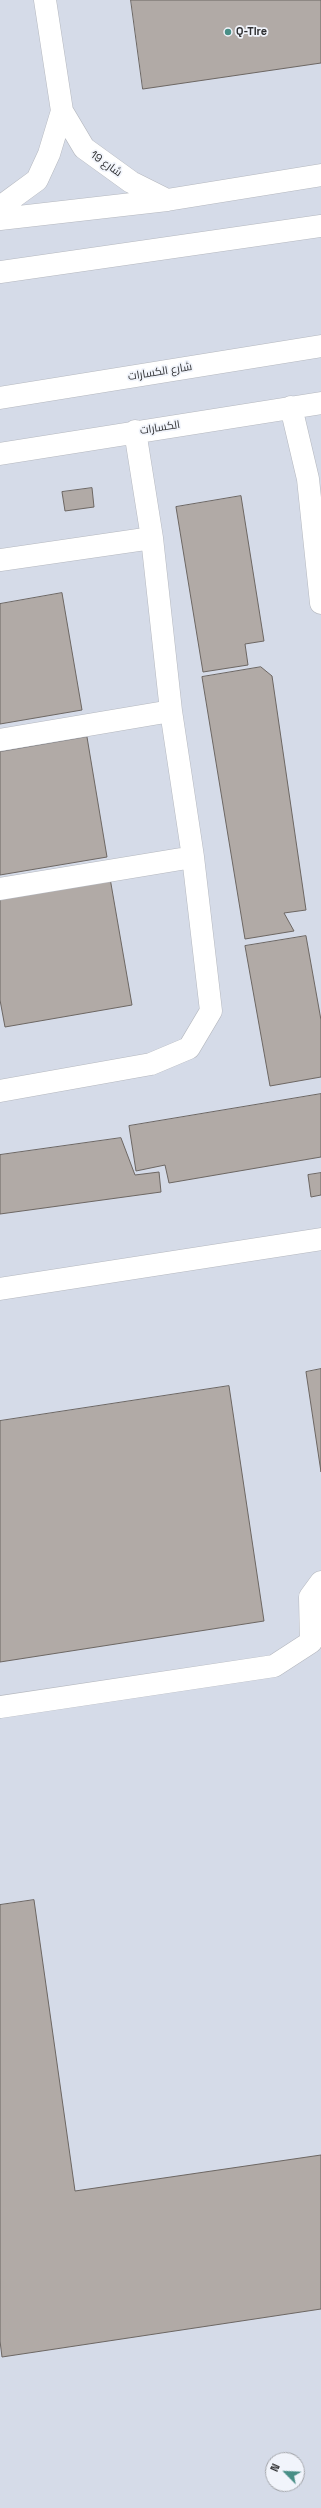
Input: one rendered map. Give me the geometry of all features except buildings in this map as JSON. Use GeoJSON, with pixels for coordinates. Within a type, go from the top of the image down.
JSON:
{"type":"FeatureCollection","features":[{"type":"Feature","properties":{"kind":"street","name":"شارع 19"},"geometry":{"type":"LineString","coordinates":[[45,0],[62,111],[84,148],[131,182],[167,200]]}},
{"type":"Feature","properties":{"kind":"street","name":"شارع 19"},"geometry":{"type":"LineString","coordinates":[[0,207],[37,180],[49,154],[62,111]]}},
{"type":"Feature","properties":{"kind":"street"},"geometry":{"type":"LineString","coordinates":[[0,219],[167,200],[321,175]]}},
{"type":"Feature","properties":{"kind":"street"},"geometry":{"type":"LineString","coordinates":[[0,272],[321,226]]}},
{"type":"Feature","properties":{"kind":"street","name":"شارع الكسارات"},"geometry":{"type":"LineString","coordinates":[[0,398],[321,346]]}},
{"type":"Feature","properties":{"kind":"street","name":"الكسارات"},"geometry":{"type":"LineString","coordinates":[[0,454],[136,431],[321,403]]}},
{"type":"Feature","properties":{"kind":"street"},"geometry":{"type":"LineString","coordinates":[[291,407],[314,478],[321,602]]}},
{"type":"Feature","properties":{"kind":"street"},"geometry":{"type":"LineString","coordinates":[[0,1091],[151,1064],[189,1048],[212,1011],[193,857],[171,711],[152,538],[136,431]]}},
{"type":"Feature","properties":{"kind":"street"},"geometry":{"type":"LineString","coordinates":[[0,560],[152,538]]}},
{"type":"Feature","properties":{"kind":"street"},"geometry":{"type":"LineString","coordinates":[[0,740],[171,711]]}},
{"type":"Feature","properties":{"kind":"street"},"geometry":{"type":"LineString","coordinates":[[0,888],[193,857]]}},
{"type":"Feature","properties":{"kind":"street"},"geometry":{"type":"LineString","coordinates":[[0,1289],[321,1240]]}},
{"type":"Feature","properties":{"kind":"street"},"geometry":{"type":"LineString","coordinates":[[0,1707],[274,1666],[310,1642],[310,1597],[321,1582]]}},
{"type":"Feature","properties":{"kind":"shaded area"},"geometry":{"type":"Polygon","coordinates":[[[0,0],[321,0],[321,2508],[0,2508],[0,0]]]}},
{"type":"Feature","properties":{"kind":"place","name":"Q-Tire"},"geometry":{"type":"Point","coordinates":[228,32]}}]}
